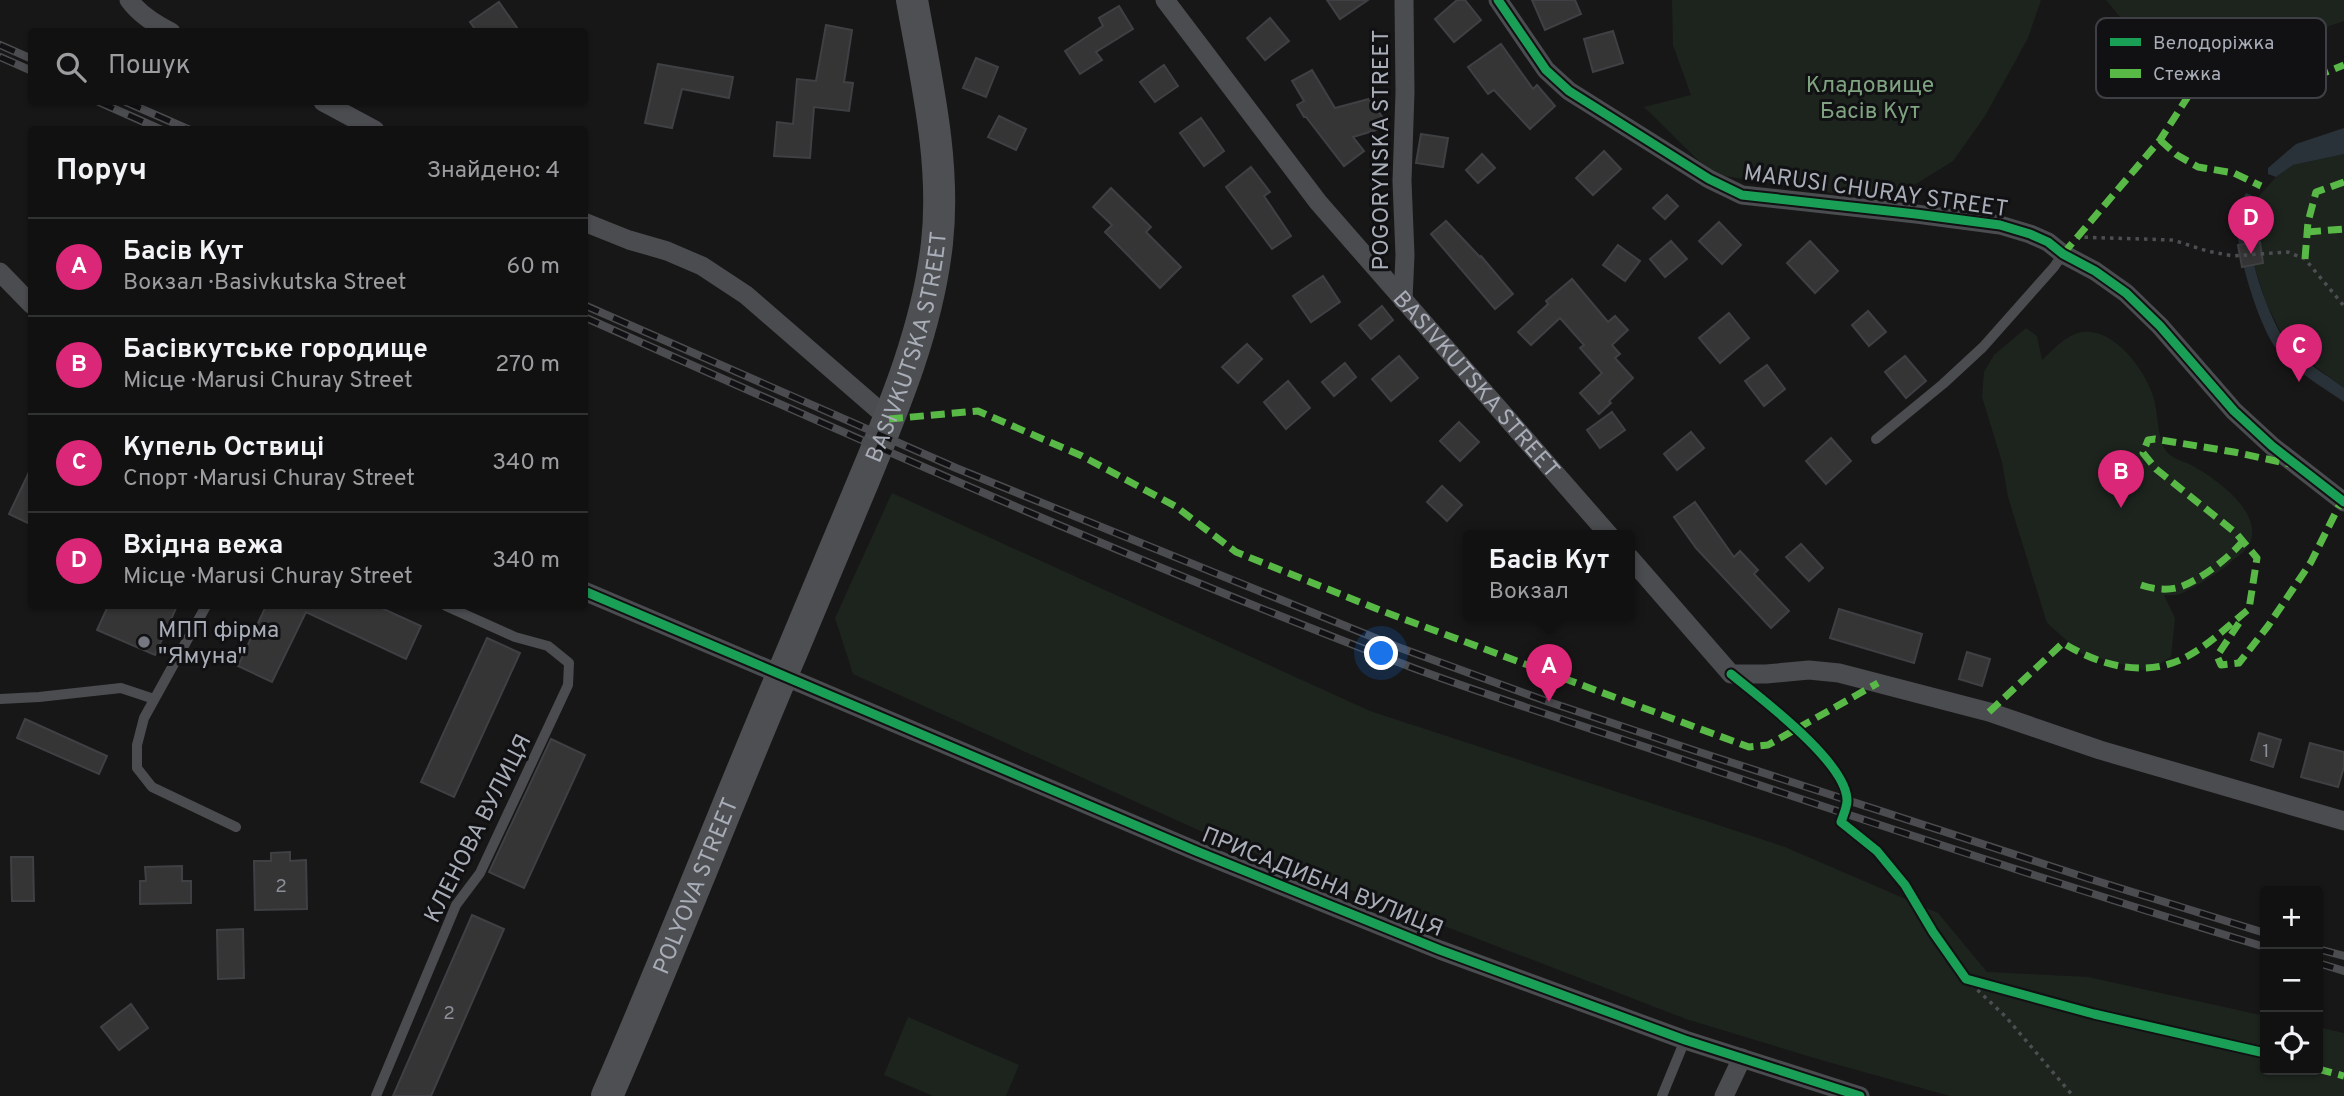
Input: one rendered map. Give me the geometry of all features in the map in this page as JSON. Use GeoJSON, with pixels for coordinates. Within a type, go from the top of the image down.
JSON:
{"type":"FeatureCollection","features":[{"type":"Feature","properties":{"kind":"main road","name":"BASIVKUTSKA STREET"},"geometry":{"type":"LineString","coordinates":[[782,676],[889,419],[920,327],[931,284],[937,241],[939,191],[936,144],[912,0]]}},
{"type":"Feature","properties":{"kind":"main road","name":"POLYOVA STREET"},"geometry":{"type":"LineString","coordinates":[[607,1096],[782,676]]}},
{"type":"Feature","properties":{"kind":"street"},"geometry":{"type":"LineString","coordinates":[[129,0],[134,7],[164,28]]}},
{"type":"Feature","properties":{"kind":"street","name":"BASIVKUTSKA STREET"},"geometry":{"type":"LineString","coordinates":[[1165,0],[1318,202],[1605,530]]}},
{"type":"Feature","properties":{"kind":"street","name":"POGORYNSKA STREET"},"geometry":{"type":"LineString","coordinates":[[1403,300],[1404,0]]}},
{"type":"Feature","properties":{"kind":"street","name":"MARUSI CHURAY STREET"},"geometry":{"type":"LineString","coordinates":[[1498,0],[1546,70],[1569,91],[1686,165],[1742,195],[2000,225],[2048,242],[2126,293],[2160,326],[2234,411],[2272,446],[2344,502]]}},
{"type":"Feature","properties":{"kind":"street"},"geometry":{"type":"LineString","coordinates":[[329,105],[368,126]]}},
{"type":"Feature","properties":{"kind":"street"},"geometry":{"type":"LineString","coordinates":[[588,224],[667,251],[702,266],[724,280],[746,295],[889,419]]}},
{"type":"Feature","properties":{"kind":"street"},"geometry":{"type":"LineString","coordinates":[[0,272],[28,301]]}},
{"type":"Feature","properties":{"kind":"street"},"geometry":{"type":"LineString","coordinates":[[1635,565],[1731,674],[1810,670],[1839,673],[1989,712],[2061,734],[2101,750],[2344,821]]}},
{"type":"Feature","properties":{"kind":"street","name":"ПРИСАДИБНА ВУЛИЦЯ"},"geometry":{"type":"LineString","coordinates":[[588,593],[1196,851],[1414,939],[1685,1040],[1860,1096]]}},
{"type":"Feature","properties":{"kind":"street"},"geometry":{"type":"LineString","coordinates":[[1724,1096],[1742,1058]]}},
{"type":"Feature","properties":{"kind":"lane"},"geometry":{"type":"LineString","coordinates":[[1875,439],[1943,384],[1983,347],[2063,254]]}},
{"type":"Feature","properties":{"kind":"lane"},"geometry":{"type":"LineString","coordinates":[[204,609],[144,718],[137,745],[137,768],[152,787],[236,827]]}},
{"type":"Feature","properties":{"kind":"lane","name":"КЛЕНОВА ВУЛИЦЯ"},"geometry":{"type":"LineString","coordinates":[[376,1096],[456,905],[480,873],[568,685],[569,663],[548,646],[515,637],[453,609]]}},
{"type":"Feature","properties":{"kind":"lane"},"geometry":{"type":"LineString","coordinates":[[0,699],[39,698],[121,688],[155,699]]}},
{"type":"Feature","properties":{"kind":"lane"},"geometry":{"type":"LineString","coordinates":[[1662,1096],[1685,1040]]}},
{"type":"Feature","properties":{"kind":"path"},"geometry":{"type":"LineString","coordinates":[[2076,237],[2173,240],[2233,256],[2288,252],[2305,259],[2344,306]]}},
{"type":"Feature","properties":{"kind":"path"},"geometry":{"type":"LineString","coordinates":[[1852,831],[1877,851],[1905,885],[1966,979],[2006,1017],[2073,1096]]}},
{"type":"Feature","properties":{"kind":"green space","name":"Кладовище Басів Кут"},"geometry":{"type":"Polygon","coordinates":[[[1672,0],[2041,0],[2028,38],[1985,116],[1953,161],[1898,195],[1832,193],[1718,175],[1699,161],[1644,107],[1691,95],[1673,45],[1672,0]]]}},
{"type":"Feature","properties":{"kind":"green space"},"geometry":{"type":"Polygon","coordinates":[[[2106,0],[2344,0],[2344,21],[2326,27],[2326,18],[2121,18],[2106,0]]]}},
{"type":"Feature","properties":{"kind":"green space"},"geometry":{"type":"Polygon","coordinates":[[[2344,154],[2344,388],[2288,346],[2266,303],[2252,259],[2248,225],[2250,206],[2276,177],[2293,165],[2344,154]]]}},
{"type":"Feature","properties":{"kind":"green space"},"geometry":{"type":"Polygon","coordinates":[[[2026,328],[2037,336],[2042,360],[2066,339],[2087,332],[2100,334],[2122,348],[2140,370],[2152,393],[2165,449],[2171,456],[2214,479],[2236,499],[2250,521],[2252,533],[2249,545],[2240,555],[2192,588],[2178,595],[2164,595],[2175,618],[2171,657],[2148,671],[2082,654],[2047,623],[2008,497],[2002,462],[1982,397],[1984,372],[1994,355],[2026,328]]]}},
{"type":"Feature","properties":{"kind":"green space"},"geometry":{"type":"Polygon","coordinates":[[[892,493],[1370,711],[1785,847],[1938,913],[1987,972],[2088,977],[2260,1015],[2260,1075],[2323,1075],[2323,1028],[2344,1033],[2344,1096],[1950,1096],[1686,1019],[1216,838],[853,674],[835,618],[892,493]]]}},
{"type":"Feature","properties":{"kind":"green space"},"geometry":{"type":"Polygon","coordinates":[[[908,1017],[1019,1065],[1006,1096],[933,1096],[884,1075],[908,1017]]]}},
{"type":"Feature","properties":{"kind":"shaded area"},"geometry":{"type":"Polygon","coordinates":[[[2344,128],[2344,154],[2293,165],[2276,177],[2268,174],[2268,168],[2296,144],[2344,128]]]}},
{"type":"Feature","properties":{"kind":"shaded area"},"geometry":{"type":"Polygon","coordinates":[[[2246,193],[2254,200],[2249,213],[2251,252],[2263,295],[2272,315],[2292,350],[2344,388],[2344,402],[2286,359],[2264,327],[2244,267],[2237,231],[2238,211],[2246,193]]]}},
{"type":"Feature","properties":{"kind":"building"},"geometry":{"type":"Polygon","coordinates":[[[1327,0],[1368,0],[1340,19],[1327,0]]]}},
{"type":"Feature","properties":{"kind":"building"},"geometry":{"type":"Polygon","coordinates":[[[1457,0],[1465,0],[1481,20],[1454,42],[1435,19],[1457,0]]]}},
{"type":"Feature","properties":{"kind":"building"},"geometry":{"type":"Polygon","coordinates":[[[1532,0],[1575,0],[1581,14],[1545,30],[1532,0]]]}},
{"type":"Feature","properties":{"kind":"building"},"geometry":{"type":"Polygon","coordinates":[[[499,2],[517,28],[474,28],[470,22],[499,2]]]}},
{"type":"Feature","properties":{"kind":"building"},"geometry":{"type":"Polygon","coordinates":[[[1119,6],[1133,29],[1096,52],[1102,60],[1080,74],[1065,51],[1103,26],[1099,18],[1119,6]]]}},
{"type":"Feature","properties":{"kind":"building"},"geometry":{"type":"Polygon","coordinates":[[[1270,18],[1289,41],[1265,60],[1247,38],[1270,18]]]}},
{"type":"Feature","properties":{"kind":"building"},"geometry":{"type":"Polygon","coordinates":[[[826,25],[852,30],[844,82],[853,83],[849,111],[814,107],[810,158],[774,156],[777,122],[793,124],[797,79],[816,81],[826,25]]]}},
{"type":"Feature","properties":{"kind":"building"},"geometry":{"type":"Polygon","coordinates":[[[1613,31],[1623,63],[1593,72],[1584,39],[1613,31]]]}},
{"type":"Feature","properties":{"kind":"building"},"geometry":{"type":"Polygon","coordinates":[[[1501,44],[1533,89],[1537,85],[1555,106],[1530,129],[1494,90],[1488,94],[1468,67],[1501,44]]]}},
{"type":"Feature","properties":{"kind":"building"},"geometry":{"type":"Polygon","coordinates":[[[976,58],[998,67],[986,97],[963,88],[976,58]]]}},
{"type":"Feature","properties":{"kind":"building"},"geometry":{"type":"Polygon","coordinates":[[[658,64],[733,77],[729,98],[682,89],[672,128],[645,123],[658,64]]]}},
{"type":"Feature","properties":{"kind":"building"},"geometry":{"type":"Polygon","coordinates":[[[1164,65],[1178,86],[1155,102],[1140,82],[1164,65]]]}},
{"type":"Feature","properties":{"kind":"building"},"geometry":{"type":"Polygon","coordinates":[[[1312,70],[1335,108],[1369,99],[1383,118],[1386,127],[1353,137],[1364,151],[1344,166],[1297,105],[1304,101],[1292,81],[1312,70]]]}},
{"type":"Feature","properties":{"kind":"building"},"geometry":{"type":"Polygon","coordinates":[[[999,116],[1026,129],[1016,150],[988,137],[999,116]]]}},
{"type":"Feature","properties":{"kind":"building"},"geometry":{"type":"Polygon","coordinates":[[[1201,118],[1224,151],[1204,166],[1180,133],[1201,118]]]}},
{"type":"Feature","properties":{"kind":"building"},"geometry":{"type":"Polygon","coordinates":[[[1421,134],[1448,138],[1443,167],[1416,163],[1421,134]]]}},
{"type":"Feature","properties":{"kind":"building"},"geometry":{"type":"Polygon","coordinates":[[[1604,151],[1621,169],[1593,195],[1576,178],[1604,151]]]}},
{"type":"Feature","properties":{"kind":"building"},"geometry":{"type":"Polygon","coordinates":[[[1482,154],[1495,168],[1478,183],[1466,170],[1482,154]]]}},
{"type":"Feature","properties":{"kind":"building"},"geometry":{"type":"Polygon","coordinates":[[[1251,167],[1270,192],[1264,196],[1291,236],[1272,249],[1226,187],[1251,167]]]}},
{"type":"Feature","properties":{"kind":"building"},"geometry":{"type":"Polygon","coordinates":[[[1111,188],[1151,227],[1146,232],[1181,267],[1160,288],[1105,232],[1112,225],[1093,207],[1111,188]]]}},
{"type":"Feature","properties":{"kind":"building"},"geometry":{"type":"Polygon","coordinates":[[[1667,195],[1678,206],[1665,219],[1653,208],[1667,195]]]}},
{"type":"Feature","properties":{"kind":"building"},"geometry":{"type":"Polygon","coordinates":[[[1446,221],[1481,256],[1513,294],[1495,309],[1431,234],[1446,221]]]}},
{"type":"Feature","properties":{"kind":"building"},"geometry":{"type":"Polygon","coordinates":[[[1719,222],[1741,245],[1722,264],[1699,241],[1719,222]]]}},
{"type":"Feature","properties":{"kind":"building"},"geometry":{"type":"Polygon","coordinates":[[[1671,241],[1687,259],[1665,277],[1650,259],[1671,241]]]}},
{"type":"Feature","properties":{"kind":"building"},"geometry":{"type":"Polygon","coordinates":[[[1810,241],[1838,271],[1815,293],[1787,263],[1810,241]]]}},
{"type":"Feature","properties":{"kind":"building"},"geometry":{"type":"Polygon","coordinates":[[[2260,242],[2263,263],[2242,267],[2238,245],[2260,242]]]}},
{"type":"Feature","properties":{"kind":"building"},"geometry":{"type":"Polygon","coordinates":[[[1618,245],[1640,261],[1625,281],[1603,265],[1618,245]]]}},
{"type":"Feature","properties":{"kind":"building"},"geometry":{"type":"Polygon","coordinates":[[[1323,276],[1340,302],[1311,322],[1293,296],[1323,276]]]}},
{"type":"Feature","properties":{"kind":"building"},"geometry":{"type":"Polygon","coordinates":[[[1572,279],[1608,322],[1615,316],[1628,330],[1612,345],[1620,354],[1615,358],[1633,378],[1599,414],[1580,393],[1602,373],[1580,348],[1584,345],[1560,318],[1531,345],[1518,332],[1548,304],[1546,301],[1572,279]]]}},
{"type":"Feature","properties":{"kind":"building"},"geometry":{"type":"Polygon","coordinates":[[[1382,306],[1393,320],[1371,339],[1359,325],[1382,306]]]}},
{"type":"Feature","properties":{"kind":"building"},"geometry":{"type":"Polygon","coordinates":[[[1868,311],[1886,332],[1869,346],[1852,325],[1868,311]]]}},
{"type":"Feature","properties":{"kind":"building"},"geometry":{"type":"Polygon","coordinates":[[[1729,313],[1749,338],[1720,363],[1699,338],[1729,313]]]}},
{"type":"Feature","properties":{"kind":"building"},"geometry":{"type":"Polygon","coordinates":[[[1247,344],[1262,359],[1238,383],[1222,367],[1247,344]]]}},
{"type":"Feature","properties":{"kind":"building"},"geometry":{"type":"Polygon","coordinates":[[[1399,356],[1418,378],[1391,401],[1372,379],[1399,356]]]}},
{"type":"Feature","properties":{"kind":"building"},"geometry":{"type":"Polygon","coordinates":[[[1905,356],[1926,381],[1906,398],[1885,372],[1905,356]]]}},
{"type":"Feature","properties":{"kind":"building"},"geometry":{"type":"Polygon","coordinates":[[[1345,363],[1356,377],[1334,396],[1322,382],[1345,363]]]}},
{"type":"Feature","properties":{"kind":"building"},"geometry":{"type":"Polygon","coordinates":[[[1767,365],[1785,389],[1764,406],[1745,381],[1767,365]]]}},
{"type":"Feature","properties":{"kind":"building"},"geometry":{"type":"Polygon","coordinates":[[[1288,381],[1310,408],[1286,429],[1264,402],[1288,381]]]}},
{"type":"Feature","properties":{"kind":"building"},"geometry":{"type":"Polygon","coordinates":[[[1612,412],[1625,430],[1600,448],[1587,430],[1612,412]]]}},
{"type":"Feature","properties":{"kind":"building"},"geometry":{"type":"Polygon","coordinates":[[[1459,422],[1479,442],[1460,461],[1440,441],[1459,422]]]}},
{"type":"Feature","properties":{"kind":"building"},"geometry":{"type":"Polygon","coordinates":[[[1691,432],[1704,448],[1677,470],[1664,454],[1691,432]]]}},
{"type":"Feature","properties":{"kind":"building"},"geometry":{"type":"Polygon","coordinates":[[[1831,438],[1851,461],[1826,484],[1806,461],[1831,438]]]}},
{"type":"Feature","properties":{"kind":"building"},"geometry":{"type":"Polygon","coordinates":[[[28,474],[28,523],[9,514],[28,474]]]}},
{"type":"Feature","properties":{"kind":"building"},"geometry":{"type":"Polygon","coordinates":[[[1442,486],[1462,505],[1447,521],[1427,502],[1442,486]]]}},
{"type":"Feature","properties":{"kind":"building"},"geometry":{"type":"Polygon","coordinates":[[[1695,502],[1734,557],[1740,551],[1758,570],[1754,574],[1789,611],[1771,628],[1696,548],[1674,517],[1695,502]]]}},
{"type":"Feature","properties":{"kind":"building"},"geometry":{"type":"Polygon","coordinates":[[[1801,544],[1823,568],[1809,581],[1786,557],[1801,544]]]}},
{"type":"Feature","properties":{"kind":"building","name":"МПП фірма \"Ямуна\""},"geometry":{"type":"Polygon","coordinates":[[[107,609],[176,609],[155,655],[97,630],[107,609]]]}},
{"type":"Feature","properties":{"kind":"building"},"geometry":{"type":"Polygon","coordinates":[[[265,609],[384,609],[421,626],[406,659],[306,612],[272,682],[238,666],[265,609]]]}},
{"type":"Feature","properties":{"kind":"building"},"geometry":{"type":"Polygon","coordinates":[[[1839,609],[1922,634],[1914,663],[1830,638],[1839,609]]]}},
{"type":"Feature","properties":{"kind":"building"},"geometry":{"type":"Polygon","coordinates":[[[487,638],[520,653],[454,797],[421,782],[487,638]]]}},
{"type":"Feature","properties":{"kind":"building"},"geometry":{"type":"Polygon","coordinates":[[[1967,652],[1990,659],[1982,686],[1959,679],[1967,652]]]}},
{"type":"Feature","properties":{"kind":"building"},"geometry":{"type":"Polygon","coordinates":[[[25,719],[107,756],[99,774],[17,738],[25,719]]]}},
{"type":"Feature","properties":{"kind":"building"},"geometry":{"type":"Polygon","coordinates":[[[2259,733],[2281,740],[2273,767],[2251,760],[2259,733]]]}},
{"type":"Feature","properties":{"kind":"building"},"geometry":{"type":"Polygon","coordinates":[[[551,739],[585,755],[524,888],[489,872],[551,739]]]}},
{"type":"Feature","properties":{"kind":"building"},"geometry":{"type":"Polygon","coordinates":[[[2310,743],[2344,752],[2344,767],[2338,787],[2301,777],[2310,743]]]}},
{"type":"Feature","properties":{"kind":"building"},"geometry":{"type":"Polygon","coordinates":[[[290,852],[290,861],[306,860],[307,909],[255,910],[254,861],[271,861],[271,853],[290,852]]]}},
{"type":"Feature","properties":{"kind":"building"},"geometry":{"type":"Polygon","coordinates":[[[11,857],[33,857],[34,901],[12,901],[11,857]]]}},
{"type":"Feature","properties":{"kind":"building"},"geometry":{"type":"Polygon","coordinates":[[[182,866],[182,881],[191,881],[191,903],[140,904],[140,881],[146,881],[145,867],[182,866]]]}},
{"type":"Feature","properties":{"kind":"building"},"geometry":{"type":"Polygon","coordinates":[[[472,915],[504,929],[431,1096],[393,1096],[472,915]]]}},
{"type":"Feature","properties":{"kind":"building"},"geometry":{"type":"Polygon","coordinates":[[[243,929],[244,978],[218,979],[217,930],[243,929]]]}},
{"type":"Feature","properties":{"kind":"building"},"geometry":{"type":"Polygon","coordinates":[[[131,1004],[148,1028],[119,1050],[101,1027],[131,1004]]]}},
{"type":"Feature","properties":{"kind":"railway"},"geometry":{"type":"LineString","coordinates":[[0,45],[28,57]]}},
{"type":"Feature","properties":{"kind":"railway"},"geometry":{"type":"LineString","coordinates":[[0,57],[28,69]]}},
{"type":"Feature","properties":{"kind":"railway"},"geometry":{"type":"LineString","coordinates":[[106,105],[153,126]]}},
{"type":"Feature","properties":{"kind":"railway"},"geometry":{"type":"LineString","coordinates":[[133,105],[181,126]]}},
{"type":"Feature","properties":{"kind":"railway"},"geometry":{"type":"LineString","coordinates":[[588,307],[956,468],[1395,646],[1549,702],[1696,751],[2260,931]]}},
{"type":"Feature","properties":{"kind":"railway"},"geometry":{"type":"LineString","coordinates":[[588,319],[1102,543],[1416,669],[1899,831],[2260,945]]}},
{"type":"Feature","properties":{"kind":"railway"},"geometry":{"type":"LineString","coordinates":[[2323,950],[2344,956]]}},
{"type":"Feature","properties":{"kind":"railway"},"geometry":{"type":"LineString","coordinates":[[2323,965],[2344,971]]}},
{"type":"Feature","properties":{"kind":"marked path"},"geometry":{"type":"LineString","coordinates":[[2326,72],[2344,65]]}},
{"type":"Feature","properties":{"kind":"marked path"},"geometry":{"type":"LineString","coordinates":[[2063,254],[2160,140],[2187,98]]}},
{"type":"Feature","properties":{"kind":"marked path"},"geometry":{"type":"LineString","coordinates":[[2160,140],[2177,155],[2198,167],[2234,173],[2261,186]]}},
{"type":"Feature","properties":{"kind":"marked path"},"geometry":{"type":"LineString","coordinates":[[2305,259],[2308,222],[2316,192],[2344,182]]}},
{"type":"Feature","properties":{"kind":"marked path"},"geometry":{"type":"LineString","coordinates":[[2307,232],[2344,229]]}},
{"type":"Feature","properties":{"kind":"marked path"},"geometry":{"type":"LineString","coordinates":[[889,419],[978,411],[1082,456],[1175,506],[1236,552],[1382,611],[1749,747],[1768,745],[1878,683]]}},
{"type":"Feature","properties":{"kind":"marked path"},"geometry":{"type":"LineString","coordinates":[[1989,712],[2063,643],[2108,663],[2124,667],[2156,667],[2188,656],[2249,609],[2257,558],[2236,533],[2156,469],[2143,453],[2148,440],[2234,452],[2290,464]]}},
{"type":"Feature","properties":{"kind":"marked path"},"geometry":{"type":"LineString","coordinates":[[2239,623],[2217,656],[2221,665],[2239,663],[2268,626],[2311,562],[2342,500]]}},
{"type":"Feature","properties":{"kind":"marked path"},"geometry":{"type":"LineString","coordinates":[[2141,585],[2165,589],[2188,584],[2214,568],[2243,541]]}},
{"type":"Feature","properties":{"kind":"marked path"},"geometry":{"type":"LineString","coordinates":[[2323,1070],[2344,1076]]}},
{"type":"Feature","properties":{"kind":"cycle path"},"geometry":{"type":"LineString","coordinates":[[1498,0],[1546,70],[1569,91],[1709,179],[1742,195],[2000,225],[2048,242],[2126,293],[2160,326],[2234,411],[2272,446],[2344,502]]}},
{"type":"Feature","properties":{"kind":"cycle path"},"geometry":{"type":"LineString","coordinates":[[588,593],[1196,851],[1440,950],[1685,1040],[1860,1096]]}},
{"type":"Feature","properties":{"kind":"cycle path"},"geometry":{"type":"LineString","coordinates":[[1731,674],[1800,732],[1833,768],[1843,786],[1847,801],[1841,822],[1877,851],[1905,885],[1966,979],[2094,1014],[2260,1052]]}},
{"type":"Feature","properties":{"kind":"place","name":"Вхідна вежа"},"geometry":{"type":"Point","coordinates":[2251,254]}},
{"type":"Feature","properties":{"kind":"place","name":"Купель Оствиці"},"geometry":{"type":"Point","coordinates":[2299,382]}},
{"type":"Feature","properties":{"kind":"place","name":"Басівкутське городище"},"geometry":{"type":"Point","coordinates":[2121,508]}},
{"type":"Feature","properties":{"kind":"place","name":"МПП фірма \"Ямуна\""},"geometry":{"type":"Point","coordinates":[144,642]}},
{"type":"Feature","properties":{"kind":"place","name":"Басів Кут"},"geometry":{"type":"Point","coordinates":[1549,702]}}]}
